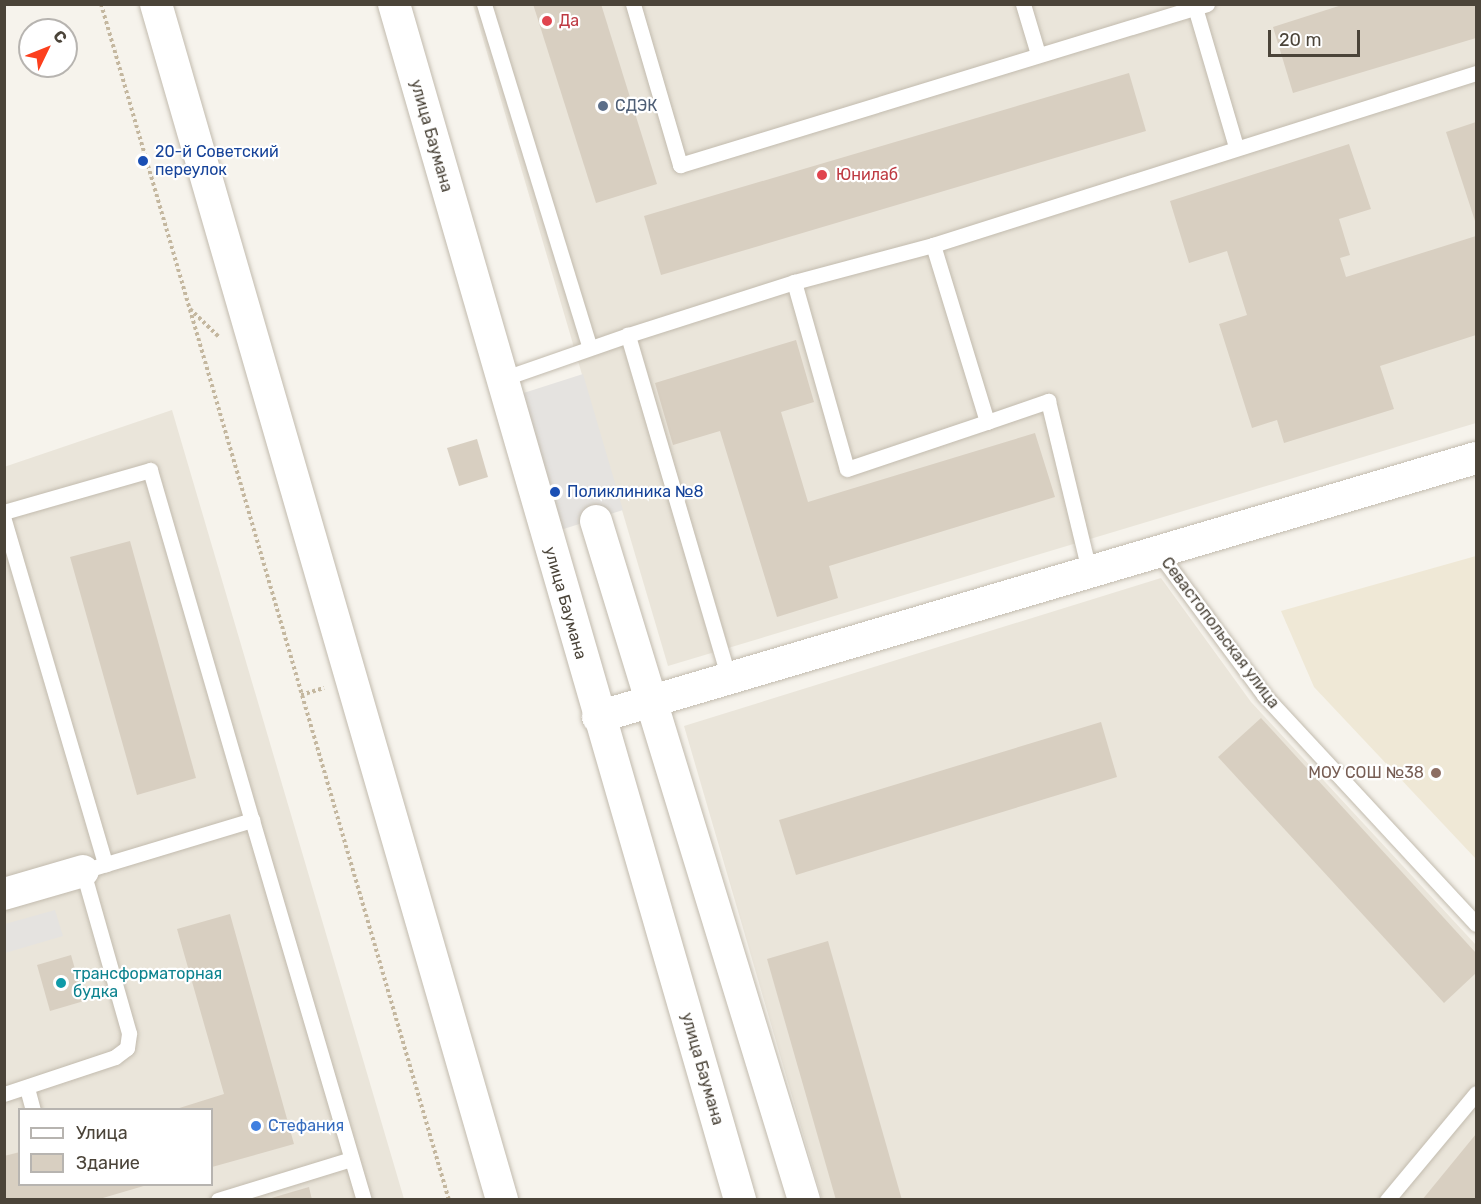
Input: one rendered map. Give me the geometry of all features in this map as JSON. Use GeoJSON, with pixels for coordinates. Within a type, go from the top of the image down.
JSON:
{"type":"FeatureCollection","features":[{"type":"Feature","properties":{"kind":"street"},"geometry":{"type":"LineString","coordinates":[[156,4],[502,1200]]}},
{"type":"Feature","properties":{"kind":"street","name":"улица Баумана"},"geometry":{"type":"LineString","coordinates":[[394,4],[500,380],[740,1200]]}},
{"type":"Feature","properties":{"kind":"street"},"geometry":{"type":"LineString","coordinates":[[598,717],[1090,574],[1476,458]]}},
{"type":"Feature","properties":{"kind":"street"},"geometry":{"type":"LineString","coordinates":[[596,521],[804,1200]]}},
{"type":"Feature","properties":{"kind":"street"},"geometry":{"type":"LineString","coordinates":[[4,894],[94,868]]}},
{"type":"Feature","properties":{"kind":"lane"},"geometry":{"type":"LineString","coordinates":[[484,4],[589,345]]}},
{"type":"Feature","properties":{"kind":"lane"},"geometry":{"type":"LineString","coordinates":[[633,4],[680,165],[1198,6],[1236,147]]}},
{"type":"Feature","properties":{"kind":"lane"},"geometry":{"type":"LineString","coordinates":[[1023,4],[1038,54]]}},
{"type":"Feature","properties":{"kind":"lane"},"geometry":{"type":"LineString","coordinates":[[500,380],[589,345],[628,335],[795,282],[933,245],[1236,147],[1476,73]]}},
{"type":"Feature","properties":{"kind":"lane"},"geometry":{"type":"LineString","coordinates":[[933,245],[987,422]]}},
{"type":"Feature","properties":{"kind":"lane"},"geometry":{"type":"LineString","coordinates":[[795,282],[847,469],[1048,401],[1090,574]]}},
{"type":"Feature","properties":{"kind":"lane"},"geometry":{"type":"LineString","coordinates":[[628,335],[729,679]]}},
{"type":"Feature","properties":{"kind":"lane"},"geometry":{"type":"LineString","coordinates":[[4,512],[150,470],[364,1200]]}},
{"type":"Feature","properties":{"kind":"lane"},"geometry":{"type":"LineString","coordinates":[[4,520],[94,868],[129,1033],[126,1048],[115,1057],[4,1094]]}},
{"type":"Feature","properties":{"kind":"lane","name":"Севастопольская улица"},"geometry":{"type":"LineString","coordinates":[[1159,553],[1264,695],[1476,924]]}},
{"type":"Feature","properties":{"kind":"lane"},"geometry":{"type":"LineString","coordinates":[[94,868],[252,820]]}},
{"type":"Feature","properties":{"kind":"lane"},"geometry":{"type":"LineString","coordinates":[[27,1088],[32,1108]]}},
{"type":"Feature","properties":{"kind":"lane"},"geometry":{"type":"LineString","coordinates":[[1387,1200],[1476,1093]]}},
{"type":"Feature","properties":{"kind":"lane"},"geometry":{"type":"LineString","coordinates":[[218,1200],[351,1159]]}},
{"type":"Feature","properties":{"kind":"path"},"geometry":{"type":"LineString","coordinates":[[101,4],[449,1200]]}},
{"type":"Feature","properties":{"kind":"path"},"geometry":{"type":"LineString","coordinates":[[301,695],[329,687]]}},
{"type":"Feature","properties":{"kind":"shaded area"},"geometry":{"type":"Polygon","coordinates":[[[473,5],[1476,5],[1476,423],[668,666],[473,5]]]}},
{"type":"Feature","properties":{"kind":"shaded area"},"geometry":{"type":"Polygon","coordinates":[[[583,374],[623,510],[545,535],[505,399],[583,374]]]}},
{"type":"Feature","properties":{"kind":"shaded area"},"geometry":{"type":"Polygon","coordinates":[[[172,410],[404,1199],[5,1199],[4,467],[172,410]]]}},
{"type":"Feature","properties":{"kind":"shaded area","name":"МОУ СОШ №38"},"geometry":{"type":"Polygon","coordinates":[[[1476,556],[1476,859],[1314,687],[1281,611],[1476,556]]]}},
{"type":"Feature","properties":{"kind":"shaded area"},"geometry":{"type":"Polygon","coordinates":[[[1161,578],[1251,702],[1476,945],[1476,1199],[822,1199],[684,726],[1161,578]]]}},
{"type":"Feature","properties":{"kind":"shaded area"},"geometry":{"type":"Polygon","coordinates":[[[55,910],[63,936],[5,953],[5,924],[55,910]]]}},
{"type":"Feature","properties":{"kind":"building"},"geometry":{"type":"Polygon","coordinates":[[[533,4],[601,4],[657,184],[596,203],[533,4]]]}},
{"type":"Feature","properties":{"kind":"building"},"geometry":{"type":"Polygon","coordinates":[[[1345,4],[1476,4],[1476,38],[1293,93],[1273,27],[1345,4]]]}},
{"type":"Feature","properties":{"kind":"building"},"geometry":{"type":"Polygon","coordinates":[[[1129,73],[1146,131],[661,275],[644,216],[1129,73]]]}},
{"type":"Feature","properties":{"kind":"building"},"geometry":{"type":"Polygon","coordinates":[[[1476,122],[1476,224],[1446,132],[1476,122]]]}},
{"type":"Feature","properties":{"kind":"building"},"geometry":{"type":"Polygon","coordinates":[[[1349,144],[1371,209],[1339,219],[1350,255],[1340,258],[1346,277],[1476,236],[1476,335],[1380,366],[1394,409],[1284,443],[1277,420],[1252,428],[1219,324],[1247,315],[1227,251],[1189,263],[1170,201],[1349,144]]]}},
{"type":"Feature","properties":{"kind":"building"},"geometry":{"type":"Polygon","coordinates":[[[796,340],[814,402],[781,412],[808,502],[1035,433],[1055,497],[829,566],[838,598],[777,617],[720,431],[673,445],[655,383],[796,340]]]}},
{"type":"Feature","properties":{"kind":"building"},"geometry":{"type":"Polygon","coordinates":[[[477,439],[488,477],[459,486],[447,448],[477,439]]]}},
{"type":"Feature","properties":{"kind":"building"},"geometry":{"type":"Polygon","coordinates":[[[130,541],[196,778],[137,795],[70,557],[130,541]]]}},
{"type":"Feature","properties":{"kind":"building"},"geometry":{"type":"Polygon","coordinates":[[[1261,718],[1476,953],[1476,973],[1444,1003],[1218,757],[1261,718]]]}},
{"type":"Feature","properties":{"kind":"building"},"geometry":{"type":"Polygon","coordinates":[[[1101,722],[1117,777],[796,875],[779,820],[1101,722]]]}},
{"type":"Feature","properties":{"kind":"building"},"geometry":{"type":"Polygon","coordinates":[[[230,914],[294,1144],[213,1167],[213,1108],[179,1108],[224,1094],[177,929],[230,914]]]}},
{"type":"Feature","properties":{"kind":"building"},"geometry":{"type":"Polygon","coordinates":[[[828,941],[902,1200],[836,1200],[767,959],[828,941]]]}},
{"type":"Feature","properties":{"kind":"building","name":"трансформаторная будка"},"geometry":{"type":"Polygon","coordinates":[[[71,955],[84,1001],[50,1011],[37,965],[71,955]]]}},
{"type":"Feature","properties":{"kind":"building"},"geometry":{"type":"Polygon","coordinates":[[[1476,1134],[1476,1200],[1422,1200],[1476,1134]]]}},
{"type":"Feature","properties":{"kind":"building"},"geometry":{"type":"Polygon","coordinates":[[[18,1152],[18,1186],[144,1186],[96,1200],[4,1200],[4,1156],[18,1152]]]}},
{"type":"Feature","properties":{"kind":"building"},"geometry":{"type":"Polygon","coordinates":[[[309,1187],[312,1200],[268,1200],[268,1199],[309,1187]]]}},
{"type":"Feature","properties":{"kind":"place","name":"Да"},"geometry":{"type":"Point","coordinates":[547,21]}},
{"type":"Feature","properties":{"kind":"place","name":"СДЭК"},"geometry":{"type":"Point","coordinates":[603,106]}},
{"type":"Feature","properties":{"kind":"place","name":"20-й Советский переулок"},"geometry":{"type":"Point","coordinates":[143,161]}},
{"type":"Feature","properties":{"kind":"place","name":"Юнилаб"},"geometry":{"type":"Point","coordinates":[822,175]}},
{"type":"Feature","properties":{"kind":"place","name":"Поликлиника №8"},"geometry":{"type":"Point","coordinates":[555,492]}},
{"type":"Feature","properties":{"kind":"place","name":"МОУ СОШ №38"},"geometry":{"type":"Point","coordinates":[1436,773]}},
{"type":"Feature","properties":{"kind":"place","name":"трансформаторная будка"},"geometry":{"type":"Point","coordinates":[61,983]}},
{"type":"Feature","properties":{"kind":"place","name":"Стефания"},"geometry":{"type":"Point","coordinates":[256,1126]}}]}
